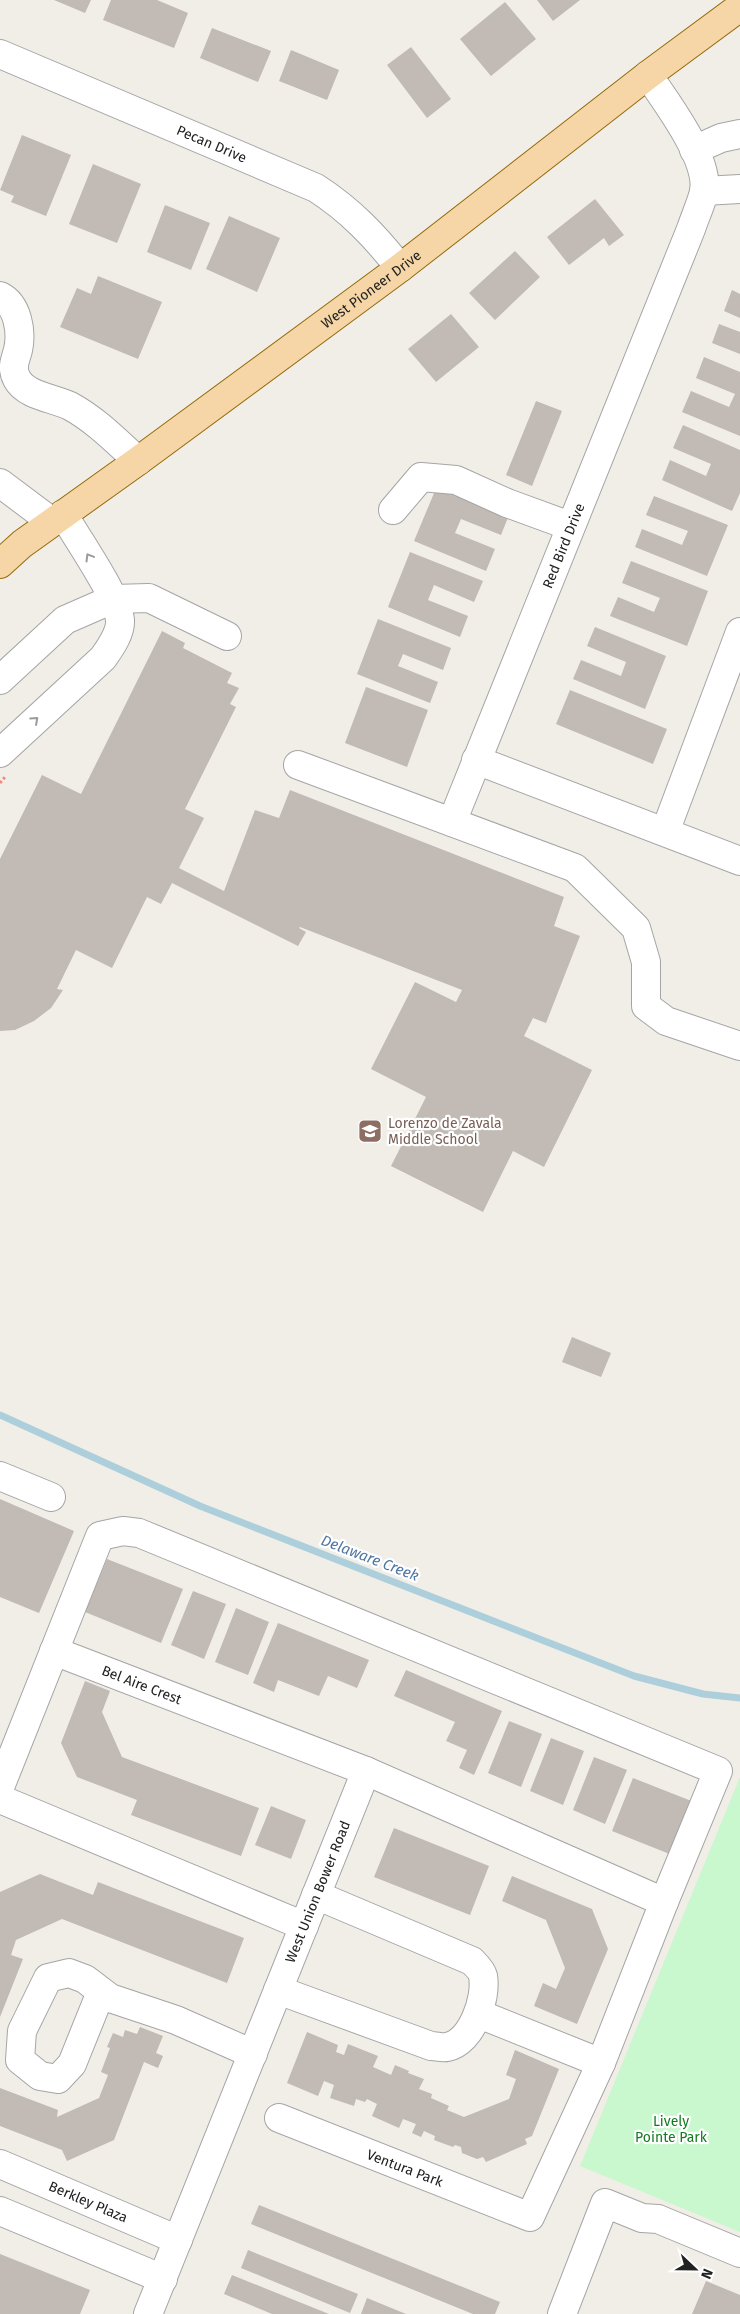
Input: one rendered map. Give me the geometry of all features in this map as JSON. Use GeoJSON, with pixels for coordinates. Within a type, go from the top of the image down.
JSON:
{"type":"FeatureCollection","features":[{"type":"Feature","properties":{"kind":"main road","name":"West Pioneer Drive"},"geometry":{"type":"LineString","coordinates":[[0,564],[22,544],[400,268],[648,75],[740,7]]}},
{"type":"Feature","properties":{"kind":"street","name":"Pecan Drive"},"geometry":{"type":"LineString","coordinates":[[0,54],[316,188],[356,217],[370,230],[400,268]]}},
{"type":"Feature","properties":{"kind":"street","name":"Red Bird Drive"},"geometry":{"type":"LineString","coordinates":[[452,822],[691,229],[704,191],[701,166],[689,137],[648,75]]}},
{"type":"Feature","properties":{"kind":"street"},"geometry":{"type":"LineString","coordinates":[[694,150],[721,138],[740,134]]}},
{"type":"Feature","properties":{"kind":"street"},"geometry":{"type":"LineString","coordinates":[[704,191],[740,189]]}},
{"type":"Feature","properties":{"kind":"street"},"geometry":{"type":"LineString","coordinates":[[0,296],[7,299],[18,319],[18,348],[12,368],[17,380],[35,394],[70,406],[101,428],[138,461]]}},
{"type":"Feature","properties":{"kind":"street"},"geometry":{"type":"LineString","coordinates":[[393,510],[421,477],[456,480],[508,503],[570,526]]}},
{"type":"Feature","properties":{"kind":"street"},"geometry":{"type":"LineString","coordinates":[[0,483],[58,518],[113,599],[120,620],[115,639],[103,658],[0,753]]}},
{"type":"Feature","properties":{"kind":"street"},"geometry":{"type":"LineString","coordinates":[[0,680],[65,620],[113,599],[149,598],[227,636]]}},
{"type":"Feature","properties":{"kind":"street"},"geometry":{"type":"LineString","coordinates":[[665,832],[740,632]]}},
{"type":"Feature","properties":{"kind":"street"},"geometry":{"type":"LineString","coordinates":[[476,760],[740,861]]}},
{"type":"Feature","properties":{"kind":"street"},"geometry":{"type":"LineString","coordinates":[[298,765],[575,868],[636,928],[646,962],[646,1006],[666,1021],[740,1046]]}},
{"type":"Feature","properties":{"kind":"street"},"geometry":{"type":"LineString","coordinates":[[0,1476],[51,1496]]}},
{"type":"Feature","properties":{"kind":"street"},"geometry":{"type":"LineString","coordinates":[[0,1786],[100,1536],[123,1531],[140,1533],[158,1540],[718,1771],[601,2063],[479,2014]]}},
{"type":"Feature","properties":{"kind":"street","name":"Bel Aire Crest"},"geometry":{"type":"LineString","coordinates":[[54,1651],[366,1771]]}},
{"type":"Feature","properties":{"kind":"street"},"geometry":{"type":"LineString","coordinates":[[366,1771],[664,1902]]}},
{"type":"Feature","properties":{"kind":"street","name":"West Union Bower Road"},"geometry":{"type":"LineString","coordinates":[[148,2314],[366,1771]]}},
{"type":"Feature","properties":{"kind":"street"},"geometry":{"type":"LineString","coordinates":[[0,1799],[304,1926]]}},
{"type":"Feature","properties":{"kind":"street"},"geometry":{"type":"LineString","coordinates":[[278,1990],[432,2046],[448,2047],[462,2038],[474,2025],[479,2014],[484,1988],[482,1974],[472,1961],[316,1895]]}},
{"type":"Feature","properties":{"kind":"street"},"geometry":{"type":"LineString","coordinates":[[101,1992],[110,1998],[176,2020],[253,2054]]}},
{"type":"Feature","properties":{"kind":"street","name":"Ventura Park"},"geometry":{"type":"LineString","coordinates":[[279,2118],[530,2217],[601,2063]]}},
{"type":"Feature","properties":{"kind":"street","name":"Berkley Plaza"},"geometry":{"type":"LineString","coordinates":[[0,2164],[178,2240]]}},
{"type":"Feature","properties":{"kind":"street"},"geometry":{"type":"LineString","coordinates":[[562,2314],[605,2203],[642,2218],[658,2219],[740,2253]]}},
{"type":"Feature","properties":{"kind":"street"},"geometry":{"type":"LineString","coordinates":[[0,2211],[163,2278]]}},
{"type":"Feature","properties":{"kind":"green space","name":"Lively Pointe Park"},"geometry":{"type":"Polygon","coordinates":[[[740,1777],[740,2232],[580,2166],[740,1777]]]}},
{"type":"Feature","properties":{"kind":"building"},"geometry":{"type":"Polygon","coordinates":[[[54,0],[91,0],[85,13],[54,0]]]}},
{"type":"Feature","properties":{"kind":"building"},"geometry":{"type":"Polygon","coordinates":[[[111,0],[157,0],[188,13],[174,48],[103,20],[111,0]]]}},
{"type":"Feature","properties":{"kind":"building"},"geometry":{"type":"Polygon","coordinates":[[[537,0],[580,0],[553,21],[537,0]]]}},
{"type":"Feature","properties":{"kind":"building"},"geometry":{"type":"Polygon","coordinates":[[[505,2],[536,39],[491,76],[460,39],[505,2]]]}},
{"type":"Feature","properties":{"kind":"building"},"geometry":{"type":"Polygon","coordinates":[[[212,28],[271,51],[258,82],[200,58],[212,28]]]}},
{"type":"Feature","properties":{"kind":"building"},"geometry":{"type":"Polygon","coordinates":[[[411,47],[451,99],[427,118],[387,65],[411,47]]]}},
{"type":"Feature","properties":{"kind":"building"},"geometry":{"type":"Polygon","coordinates":[[[291,50],[339,70],[327,100],[279,81],[291,50]]]}},
{"type":"Feature","properties":{"kind":"building"},"geometry":{"type":"Polygon","coordinates":[[[22,135],[71,155],[46,216],[11,202],[14,196],[0,190],[22,135]]]}},
{"type":"Feature","properties":{"kind":"building"},"geometry":{"type":"Polygon","coordinates":[[[93,164],[141,184],[117,243],[69,224],[93,164]]]}},
{"type":"Feature","properties":{"kind":"building"},"geometry":{"type":"Polygon","coordinates":[[[595,199],[624,235],[609,246],[604,238],[569,265],[547,237],[595,199]]]}},
{"type":"Feature","properties":{"kind":"building"},"geometry":{"type":"Polygon","coordinates":[[[165,205],[210,223],[191,270],[147,252],[165,205]]]}},
{"type":"Feature","properties":{"kind":"building"},"geometry":{"type":"Polygon","coordinates":[[[229,216],[280,238],[257,292],[206,269],[229,216]]]}},
{"type":"Feature","properties":{"kind":"building"},"geometry":{"type":"Polygon","coordinates":[[[515,251],[540,277],[495,320],[469,293],[515,251]]]}},
{"type":"Feature","properties":{"kind":"building"},"geometry":{"type":"Polygon","coordinates":[[[98,276],[162,302],[138,359],[60,327],[77,288],[91,294],[98,276]]]}},
{"type":"Feature","properties":{"kind":"building"},"geometry":{"type":"Polygon","coordinates":[[[732,290],[740,294],[740,318],[724,311],[732,290]]]}},
{"type":"Feature","properties":{"kind":"building"},"geometry":{"type":"Polygon","coordinates":[[[451,314],[479,347],[436,382],[408,349],[451,314]]]}},
{"type":"Feature","properties":{"kind":"building"},"geometry":{"type":"Polygon","coordinates":[[[719,324],[740,332],[740,354],[712,343],[719,324]]]}},
{"type":"Feature","properties":{"kind":"building"},"geometry":{"type":"Polygon","coordinates":[[[704,357],[740,372],[740,436],[682,412],[691,391],[729,407],[735,394],[696,378],[704,357]]]}},
{"type":"Feature","properties":{"kind":"building"},"geometry":{"type":"Polygon","coordinates":[[[536,401],[562,411],[532,486],[506,475],[536,401]]]}},
{"type":"Feature","properties":{"kind":"building"},"geometry":{"type":"Polygon","coordinates":[[[683,425],[740,450],[740,493],[732,511],[662,480],[670,460],[706,476],[711,464],[673,448],[683,425]]]}},
{"type":"Feature","properties":{"kind":"building"},"geometry":{"type":"Polygon","coordinates":[[[437,486],[509,515],[501,535],[461,519],[455,533],[495,549],[486,571],[414,541],[437,486]]]}},
{"type":"Feature","properties":{"kind":"building"},"geometry":{"type":"Polygon","coordinates":[[[654,496],[728,525],[707,576],[635,547],[642,529],[682,545],[688,531],[646,515],[654,496]]]}},
{"type":"Feature","properties":{"kind":"building"},"geometry":{"type":"Polygon","coordinates":[[[410,552],[483,581],[474,602],[434,585],[428,600],[468,616],[460,637],[388,607],[410,552]]]}},
{"type":"Feature","properties":{"kind":"building"},"geometry":{"type":"Polygon","coordinates":[[[631,561],[708,591],[687,646],[610,616],[618,597],[654,612],[660,598],[622,583],[631,561]]]}},
{"type":"Feature","properties":{"kind":"building"},"geometry":{"type":"Polygon","coordinates":[[[378,619],[451,648],[443,670],[403,654],[398,666],[438,682],[430,703],[357,674],[378,619]]]}},
{"type":"Feature","properties":{"kind":"building"},"geometry":{"type":"Polygon","coordinates":[[[595,627],[666,656],[645,709],[573,679],[581,660],[621,676],[626,662],[587,646],[595,627]]]}},
{"type":"Feature","properties":{"kind":"building"},"geometry":{"type":"Polygon","coordinates":[[[162,631],[185,643],[183,648],[232,673],[227,683],[239,688],[230,704],[236,707],[185,809],[204,818],[179,868],[224,891],[255,810],[279,818],[290,790],[564,897],[554,926],[580,936],[546,1023],[533,1018],[524,1036],[592,1070],[544,1167],[513,1151],[483,1212],[391,1166],[426,1097],[371,1069],[415,982],[456,1002],[462,990],[300,927],[306,932],[298,946],[172,883],[161,904],[147,897],[112,968],[76,950],[57,989],[63,990],[51,1008],[34,1021],[15,1030],[0,1031],[0,859],[42,775],[81,794],[162,631]]]}},
{"type":"Feature","properties":{"kind":"building"},"geometry":{"type":"Polygon","coordinates":[[[366,687],[428,710],[407,767],[345,743],[366,687]]]}},
{"type":"Feature","properties":{"kind":"building"},"geometry":{"type":"Polygon","coordinates":[[[570,690],[667,729],[653,764],[556,724],[570,690]]]}},
{"type":"Feature","properties":{"kind":"building"},"geometry":{"type":"Polygon","coordinates":[[[572,1337],[611,1353],[601,1377],[562,1362],[572,1337]]]}},
{"type":"Feature","properties":{"kind":"building"},"geometry":{"type":"Polygon","coordinates":[[[0,1499],[74,1531],[39,1613],[0,1597],[0,1499]]]}},
{"type":"Feature","properties":{"kind":"building"},"geometry":{"type":"Polygon","coordinates":[[[107,1559],[183,1589],[161,1643],[85,1612],[107,1559]]]}},
{"type":"Feature","properties":{"kind":"building"},"geometry":{"type":"Polygon","coordinates":[[[193,1591],[226,1604],[204,1659],[171,1645],[193,1591]]]}},
{"type":"Feature","properties":{"kind":"building"},"geometry":{"type":"Polygon","coordinates":[[[236,1608],[269,1622],[248,1675],[215,1662],[236,1608]]]}},
{"type":"Feature","properties":{"kind":"building"},"geometry":{"type":"Polygon","coordinates":[[[278,1623],[369,1660],[357,1688],[328,1676],[319,1696],[278,1680],[274,1692],[253,1683],[278,1623]]]}},
{"type":"Feature","properties":{"kind":"building"},"geometry":{"type":"Polygon","coordinates":[[[406,1670],[502,1711],[474,1775],[459,1768],[467,1750],[446,1741],[455,1722],[394,1696],[406,1670]]]}},
{"type":"Feature","properties":{"kind":"building"},"geometry":{"type":"Polygon","coordinates":[[[85,1681],[110,1691],[102,1712],[122,1757],[259,1808],[241,1856],[131,1815],[137,1800],[77,1777],[61,1743],[85,1681]]]}},
{"type":"Feature","properties":{"kind":"building"},"geometry":{"type":"Polygon","coordinates":[[[509,1721],[542,1734],[521,1787],[488,1773],[509,1721]]]}},
{"type":"Feature","properties":{"kind":"building"},"geometry":{"type":"Polygon","coordinates":[[[551,1738],[584,1751],[563,1805],[530,1791],[551,1738]]]}},
{"type":"Feature","properties":{"kind":"building"},"geometry":{"type":"Polygon","coordinates":[[[594,1757],[627,1770],[605,1824],[573,1810],[594,1757]]]}},
{"type":"Feature","properties":{"kind":"building"},"geometry":{"type":"Polygon","coordinates":[[[633,1778],[694,1802],[672,1855],[612,1831],[633,1778]]]}},
{"type":"Feature","properties":{"kind":"building"},"geometry":{"type":"Polygon","coordinates":[[[271,1806],[306,1820],[291,1859],[255,1845],[271,1806]]]}},
{"type":"Feature","properties":{"kind":"building"},"geometry":{"type":"Polygon","coordinates":[[[394,1828],[489,1866],[470,1915],[374,1877],[394,1828]]]}},
{"type":"Feature","properties":{"kind":"building"},"geometry":{"type":"Polygon","coordinates":[[[40,1874],[93,1895],[98,1882],[244,1938],[227,1983],[62,1919],[16,1940],[11,1955],[23,1959],[0,2017],[0,1892],[40,1874]]]}},
{"type":"Feature","properties":{"kind":"building"},"geometry":{"type":"Polygon","coordinates":[[[512,1876],[592,1909],[608,1949],[577,2024],[534,2006],[543,1983],[556,1989],[565,1968],[546,1920],[502,1901],[512,1876]]]}},
{"type":"Feature","properties":{"kind":"building"},"geometry":{"type":"Polygon","coordinates":[[[140,2027],[163,2036],[156,2053],[163,2056],[158,2068],[144,2062],[114,2140],[67,2161],[62,2150],[0,2126],[0,2088],[58,2110],[57,2117],[99,2098],[108,2075],[101,2072],[110,2048],[107,2047],[113,2033],[123,2037],[125,2030],[137,2034],[140,2027]]]}},
{"type":"Feature","properties":{"kind":"building"},"geometry":{"type":"Polygon","coordinates":[[[307,2032],[338,2045],[336,2052],[344,2055],[348,2044],[378,2056],[373,2067],[391,2075],[395,2065],[409,2071],[408,2073],[424,2079],[419,2089],[432,2094],[431,2098],[449,2106],[447,2110],[464,2117],[509,2099],[516,2079],[506,2075],[515,2050],[559,2069],[532,2136],[525,2139],[527,2144],[486,2162],[483,2157],[477,2159],[462,2153],[461,2147],[455,2145],[453,2147],[434,2140],[435,2136],[424,2131],[421,2137],[412,2133],[416,2124],[403,2119],[399,2128],[372,2116],[377,2104],[367,2099],[365,2102],[356,2099],[354,2106],[330,2098],[334,2085],[324,2081],[318,2096],[287,2083],[307,2032]]]}},
{"type":"Feature","properties":{"kind":"building"},"geometry":{"type":"Polygon","coordinates":[[[259,2205],[500,2302],[495,2314],[473,2314],[251,2224],[259,2205]]]}},
{"type":"Feature","properties":{"kind":"building"},"geometry":{"type":"Polygon","coordinates":[[[248,2250],[358,2294],[350,2313],[241,2268],[248,2250]]]}},
{"type":"Feature","properties":{"kind":"building"},"geometry":{"type":"Polygon","coordinates":[[[0,2254],[90,2290],[80,2314],[0,2314],[0,2254]]]}},
{"type":"Feature","properties":{"kind":"building"},"geometry":{"type":"Polygon","coordinates":[[[232,2275],[329,2314],[272,2314],[224,2294],[232,2275]]]}},
{"type":"Feature","properties":{"kind":"building"},"geometry":{"type":"Polygon","coordinates":[[[706,2281],[740,2295],[740,2314],[692,2314],[706,2281]]]}},
{"type":"Feature","properties":{"kind":"building"},"geometry":{"type":"Polygon","coordinates":[[[367,2298],[406,2314],[361,2314],[367,2298]]]}},
{"type":"Feature","properties":{"kind":"waterway","name":"Delaware Creek"},"geometry":{"type":"LineString","coordinates":[[0,1415],[200,1506],[634,1676],[703,1694],[740,1698]]}},
{"type":"Feature","properties":{"kind":"place","name":"Lorenzo de Zavala Middle School"},"geometry":{"type":"Point","coordinates":[370,1131]}}]}
